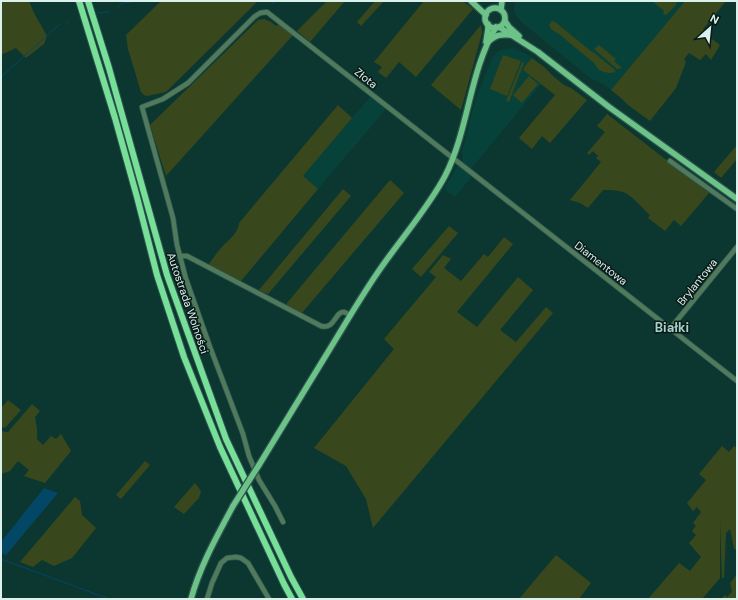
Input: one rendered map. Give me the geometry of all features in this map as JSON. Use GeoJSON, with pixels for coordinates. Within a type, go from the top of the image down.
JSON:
{"type":"FeatureCollection","features":[{"type":"Feature","properties":{"kind":"highway","name":"Autostrada Wolności"},"geometry":{"type":"LineString","coordinates":[[79,1],[117,125],[157,275],[184,357],[220,446],[292,599]]}},
{"type":"Feature","properties":{"kind":"highway","name":"Autostrada Wolności"},"geometry":{"type":"LineString","coordinates":[[88,1],[167,275],[199,366],[226,439],[291,577],[303,599]]}},
{"type":"Feature","properties":{"kind":"main road"},"geometry":{"type":"LineString","coordinates":[[471,1],[486,15]]}},
{"type":"Feature","properties":{"kind":"main road"},"geometry":{"type":"LineString","coordinates":[[476,1],[492,9],[498,8],[501,10],[509,27],[538,52],[609,107],[737,199]]}},
{"type":"Feature","properties":{"kind":"main road"},"geometry":{"type":"LineString","coordinates":[[484,54],[488,30],[486,15],[497,1]]}},
{"type":"Feature","properties":{"kind":"main road"},"geometry":{"type":"LineString","coordinates":[[501,10],[502,1]]}},
{"type":"Feature","properties":{"kind":"main road"},"geometry":{"type":"LineString","coordinates":[[191,599],[202,566],[233,506],[376,274],[443,180],[459,142],[475,79],[484,54],[498,27],[505,21]]}},
{"type":"Feature","properties":{"kind":"main road"},"geometry":{"type":"LineString","coordinates":[[488,24],[491,27],[498,27],[513,35],[538,52]]}},
{"type":"Feature","properties":{"kind":"main road"},"geometry":{"type":"LineString","coordinates":[[489,42],[499,35],[513,35]]}},
{"type":"Feature","properties":{"kind":"street","name":"Złota"},"geometry":{"type":"LineString","coordinates":[[180,256],[173,218],[142,107],[163,99],[188,83],[254,17],[260,13],[267,12],[453,158]]}},
{"type":"Feature","properties":{"kind":"street","name":"Diamentowa"},"geometry":{"type":"LineString","coordinates":[[453,158],[737,381]]}},
{"type":"Feature","properties":{"kind":"street"},"geometry":{"type":"LineString","coordinates":[[670,161],[737,209]]}},
{"type":"Feature","properties":{"kind":"street","name":"Brylantowa"},"geometry":{"type":"LineString","coordinates":[[670,329],[737,247]]}},
{"type":"Feature","properties":{"kind":"street"},"geometry":{"type":"LineString","coordinates":[[283,522],[259,480],[249,456],[243,434],[186,279],[180,256],[187,256],[321,326],[324,327],[330,325],[340,313],[344,312],[350,315]]}},
{"type":"Feature","properties":{"kind":"street"},"geometry":{"type":"LineString","coordinates":[[207,599],[221,563],[227,558],[236,557],[241,558],[248,563],[269,599]]}},
{"type":"Feature","properties":{"kind":"shaded area"},"geometry":{"type":"Polygon","coordinates":[[[515,1],[685,1],[611,90],[605,85],[590,78],[524,24],[516,16],[514,9],[515,1]]]}},
{"type":"Feature","properties":{"kind":"shaded area"},"geometry":{"type":"Polygon","coordinates":[[[513,48],[532,58],[523,70],[541,84],[471,169],[463,162],[462,152],[476,98],[492,58],[498,51],[513,48]]]}},
{"type":"Feature","properties":{"kind":"shaded area"},"geometry":{"type":"Polygon","coordinates":[[[370,97],[386,109],[318,189],[303,176],[370,97]]]}},
{"type":"Feature","properties":{"kind":"shaded area"},"geometry":{"type":"Polygon","coordinates":[[[458,165],[472,176],[455,197],[444,189],[458,165]]]}},
{"type":"Feature","properties":{"kind":"shaded area"},"geometry":{"type":"Polygon","coordinates":[[[44,488],[58,493],[6,555],[1,553],[1,542],[44,488]]]}},
{"type":"Feature","properties":{"kind":"green space"},"geometry":{"type":"Polygon","coordinates":[[[1,1],[29,1],[47,36],[44,44],[26,58],[16,48],[1,55],[1,1]]]}},
{"type":"Feature","properties":{"kind":"green space"},"geometry":{"type":"Polygon","coordinates":[[[161,1],[258,1],[166,92],[147,96],[141,92],[128,49],[126,35],[161,1]]]}},
{"type":"Feature","properties":{"kind":"green space"},"geometry":{"type":"Polygon","coordinates":[[[327,1],[345,1],[310,42],[297,31],[327,1]]]}},
{"type":"Feature","properties":{"kind":"green space"},"geometry":{"type":"Polygon","coordinates":[[[375,1],[384,1],[361,26],[357,22],[375,1]]]}},
{"type":"Feature","properties":{"kind":"green space"},"geometry":{"type":"Polygon","coordinates":[[[424,1],[463,1],[473,9],[416,77],[399,62],[386,78],[378,72],[382,67],[374,62],[424,1]]]}},
{"type":"Feature","properties":{"kind":"green space"},"geometry":{"type":"Polygon","coordinates":[[[652,1],[677,1],[676,5],[666,15],[663,14],[664,11],[652,1]]]}},
{"type":"Feature","properties":{"kind":"green space"},"geometry":{"type":"Polygon","coordinates":[[[685,1],[726,1],[703,29],[708,36],[720,45],[711,60],[706,54],[700,60],[689,53],[684,59],[686,62],[676,88],[650,121],[611,90],[685,1]]]}},
{"type":"Feature","properties":{"kind":"green space"},"geometry":{"type":"Polygon","coordinates":[[[264,19],[276,26],[279,24],[293,35],[166,176],[150,125],[258,20],[264,19]]]}},
{"type":"Feature","properties":{"kind":"green space"},"geometry":{"type":"Polygon","coordinates":[[[552,21],[593,52],[615,70],[615,72],[610,73],[599,70],[594,63],[551,29],[549,25],[552,21]]]}},
{"type":"Feature","properties":{"kind":"green space"},"geometry":{"type":"Polygon","coordinates":[[[481,25],[482,33],[461,110],[431,85],[481,25]]]}},
{"type":"Feature","properties":{"kind":"green space"},"geometry":{"type":"Polygon","coordinates":[[[599,45],[616,59],[614,61],[622,68],[617,69],[594,49],[599,45]]]}},
{"type":"Feature","properties":{"kind":"green space"},"geometry":{"type":"Polygon","coordinates":[[[503,55],[521,61],[507,96],[490,89],[503,55]]]}},
{"type":"Feature","properties":{"kind":"green space"},"geometry":{"type":"Polygon","coordinates":[[[532,58],[564,85],[571,88],[587,100],[550,143],[542,136],[532,149],[519,138],[555,95],[523,70],[532,58]]]}},
{"type":"Feature","properties":{"kind":"green space"},"geometry":{"type":"Polygon","coordinates":[[[522,62],[524,63],[509,102],[506,101],[522,62]]]}},
{"type":"Feature","properties":{"kind":"green space"},"geometry":{"type":"Polygon","coordinates":[[[529,76],[538,84],[522,103],[513,95],[529,76]]]}},
{"type":"Feature","properties":{"kind":"green space"},"geometry":{"type":"Polygon","coordinates":[[[338,105],[352,118],[303,176],[318,189],[241,281],[208,266],[221,248],[235,234],[239,223],[338,105]]]}},
{"type":"Feature","properties":{"kind":"green space"},"geometry":{"type":"Polygon","coordinates":[[[607,114],[709,193],[681,226],[674,220],[665,231],[648,218],[650,215],[633,199],[620,191],[603,190],[588,208],[580,203],[570,200],[601,162],[596,158],[598,156],[593,151],[589,155],[587,153],[605,132],[597,126],[607,114]]]}},
{"type":"Feature","properties":{"kind":"green space"},"geometry":{"type":"Polygon","coordinates":[[[737,145],[737,159],[721,178],[714,172],[737,145]]]}},
{"type":"Feature","properties":{"kind":"green space"},"geometry":{"type":"Polygon","coordinates":[[[390,180],[404,193],[301,314],[287,306],[287,303],[390,180]]]}},
{"type":"Feature","properties":{"kind":"green space"},"geometry":{"type":"Polygon","coordinates":[[[343,189],[351,196],[268,294],[259,290],[343,189]]]}},
{"type":"Feature","properties":{"kind":"green space"},"geometry":{"type":"Polygon","coordinates":[[[449,226],[458,233],[421,277],[412,269],[449,226]]]}},
{"type":"Feature","properties":{"kind":"green space"},"geometry":{"type":"Polygon","coordinates":[[[504,237],[513,244],[457,312],[477,327],[518,277],[533,290],[500,330],[516,342],[546,307],[553,313],[373,528],[366,499],[346,466],[314,448],[394,349],[384,339],[436,277],[429,272],[443,255],[451,259],[444,268],[461,281],[484,254],[488,257],[504,237]]]}},
{"type":"Feature","properties":{"kind":"green space"},"geometry":{"type":"Polygon","coordinates":[[[8,400],[21,410],[5,428],[1,427],[1,408],[8,400]]]}},
{"type":"Feature","properties":{"kind":"green space"},"geometry":{"type":"Polygon","coordinates":[[[32,404],[40,411],[35,417],[37,439],[43,445],[51,436],[56,439],[61,434],[71,451],[45,483],[24,476],[29,470],[18,461],[10,471],[1,474],[1,431],[8,432],[32,404]]]}},
{"type":"Feature","properties":{"kind":"green space"},"geometry":{"type":"Polygon","coordinates":[[[722,446],[729,452],[734,446],[737,448],[737,550],[734,549],[730,529],[726,533],[724,578],[722,578],[720,520],[720,578],[702,599],[648,599],[679,563],[690,571],[701,557],[689,543],[696,535],[692,531],[696,526],[693,523],[701,512],[697,507],[693,511],[687,503],[706,480],[699,474],[722,446]]]}},
{"type":"Feature","properties":{"kind":"green space"},"geometry":{"type":"Polygon","coordinates":[[[145,461],[150,465],[121,499],[116,495],[145,461]]]}},
{"type":"Feature","properties":{"kind":"green space"},"geometry":{"type":"Polygon","coordinates":[[[195,483],[201,491],[199,498],[184,514],[174,507],[195,483]]]}},
{"type":"Feature","properties":{"kind":"green space"},"geometry":{"type":"Polygon","coordinates":[[[75,497],[80,501],[82,515],[96,528],[72,558],[54,566],[42,560],[33,567],[20,562],[75,497]]]}},
{"type":"Feature","properties":{"kind":"green space"},"geometry":{"type":"Polygon","coordinates":[[[556,555],[591,583],[579,599],[519,599],[556,555]]]}},
{"type":"Feature","properties":{"kind":"green space"},"geometry":{"type":"Polygon","coordinates":[[[737,574],[737,599],[721,599],[725,595],[727,597],[732,592],[730,583],[737,574]]]}},
{"type":"Feature","properties":{"kind":"waterway"},"geometry":{"type":"LineString","coordinates":[[118,7],[122,3],[139,1]]}},
{"type":"Feature","properties":{"kind":"waterway"},"geometry":{"type":"LineString","coordinates":[[270,1],[273,3],[276,1]]}},
{"type":"Feature","properties":{"kind":"waterway"},"geometry":{"type":"LineString","coordinates":[[98,13],[109,12]]}},
{"type":"Feature","properties":{"kind":"waterway"},"geometry":{"type":"LineString","coordinates":[[1,77],[60,24]]}},
{"type":"Feature","properties":{"kind":"waterway"},"geometry":{"type":"LineString","coordinates":[[1,559],[109,599]]}},
{"type":"Feature","properties":{"kind":"district","name":"Białki"},"geometry":{"type":"Point","coordinates":[672,327]}}]}
